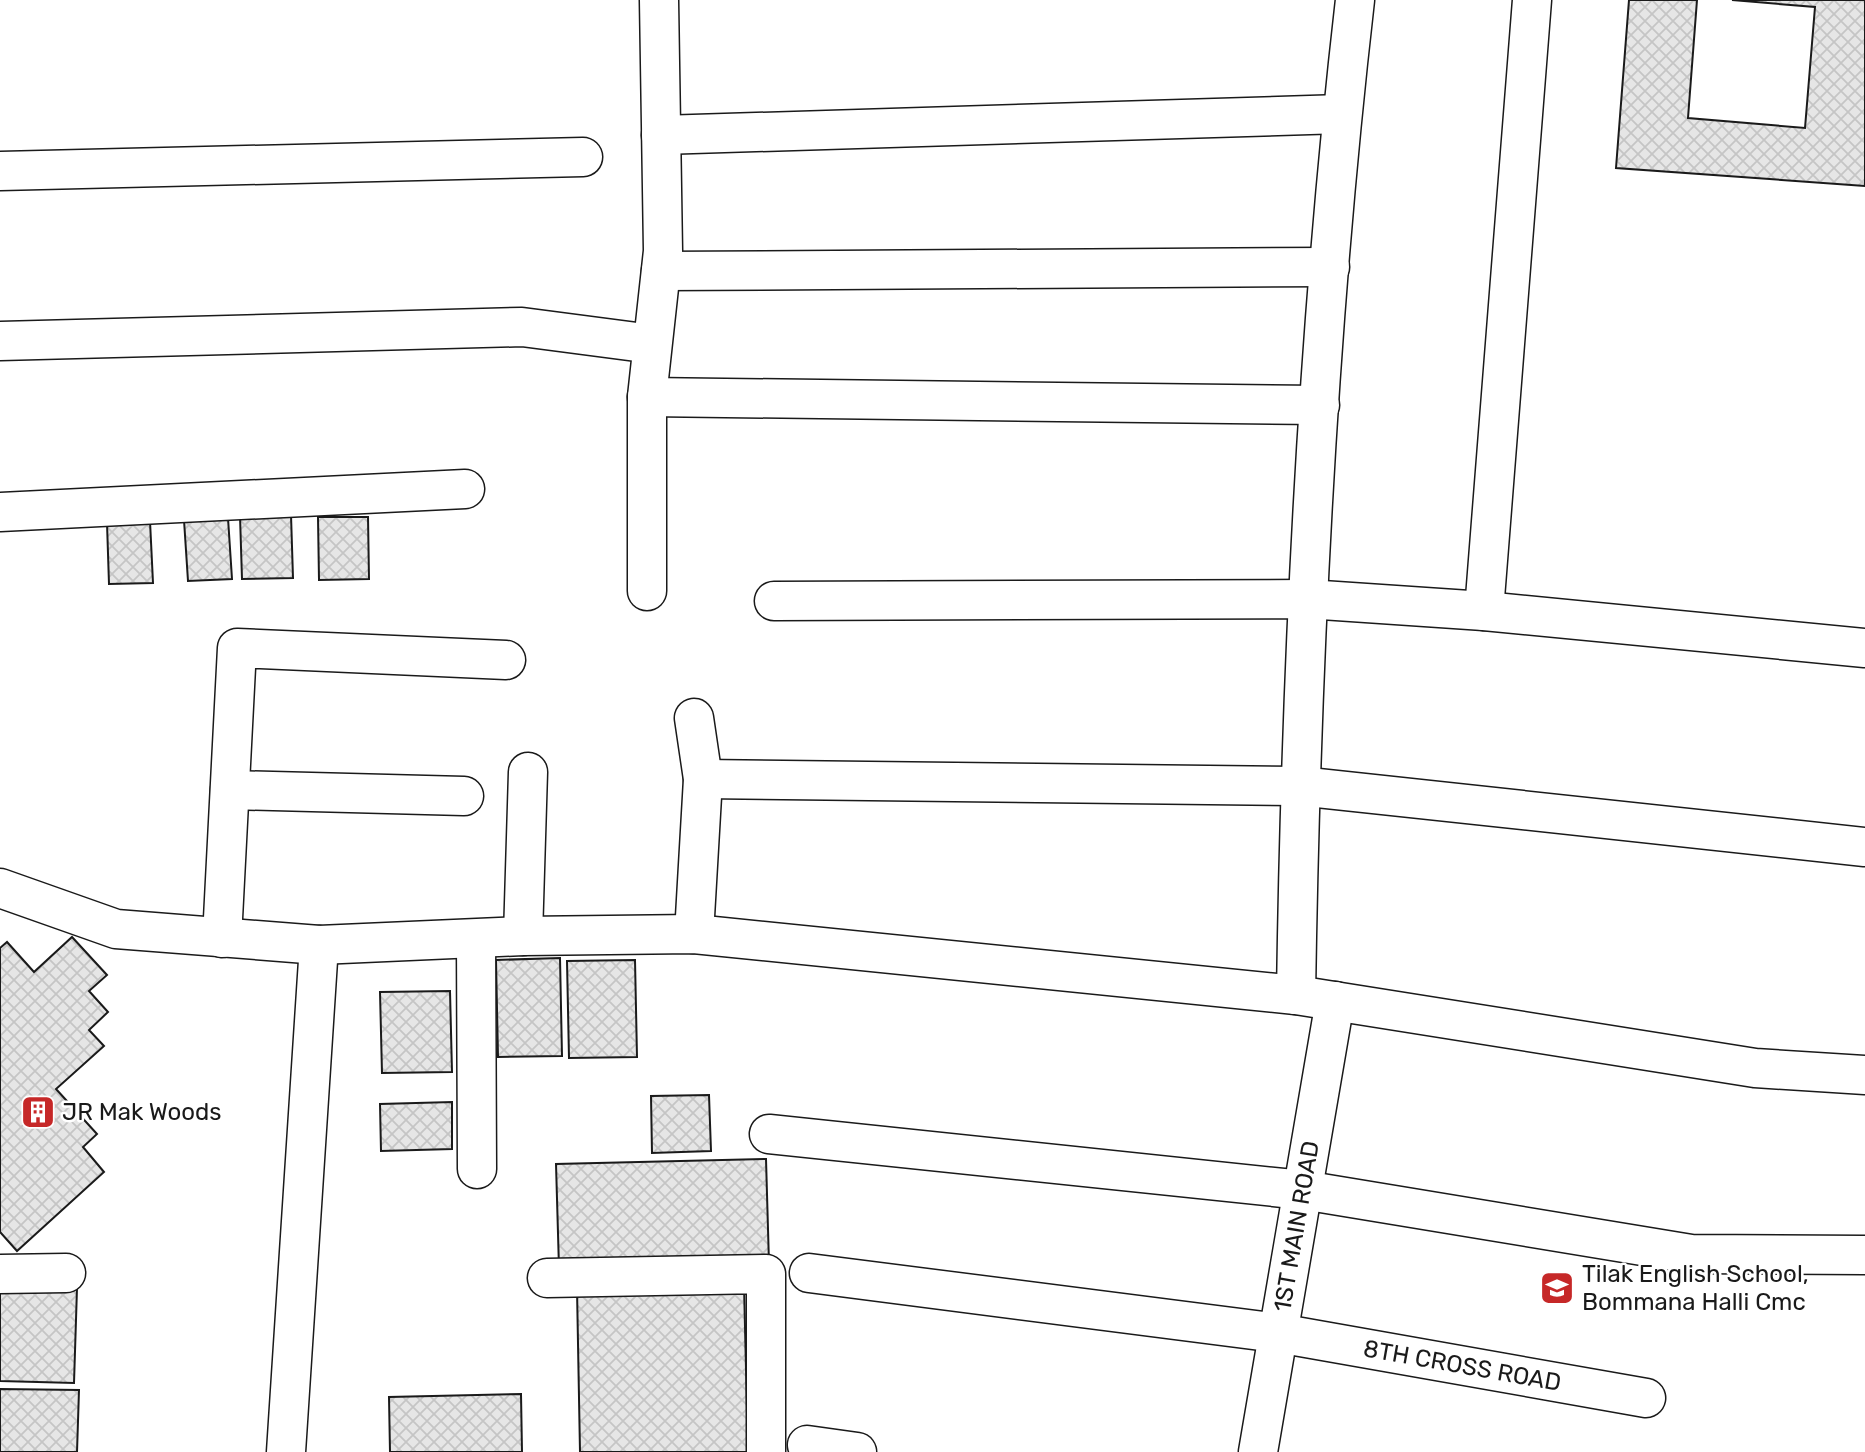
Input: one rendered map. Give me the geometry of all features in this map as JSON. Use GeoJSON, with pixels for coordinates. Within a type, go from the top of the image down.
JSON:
{"type":"FeatureCollection","features":[{"type":"Feature","properties":{"kind":"street"},"geometry":{"type":"LineString","coordinates":[[647,591],[647,397],[663,251],[659,0]]}},
{"type":"Feature","properties":{"kind":"street"},"geometry":{"type":"LineString","coordinates":[[1296,995],[1299,786],[1307,599],[1342,114],[1355,0]]}},
{"type":"Feature","properties":{"kind":"street"},"geometry":{"type":"LineString","coordinates":[[1484,611],[1532,0]]}},
{"type":"Feature","properties":{"kind":"street"},"geometry":{"type":"LineString","coordinates":[[661,135],[1342,114]]}},
{"type":"Feature","properties":{"kind":"street"},"geometry":{"type":"LineString","coordinates":[[0,171],[583,158]]}},
{"type":"Feature","properties":{"kind":"street"},"geometry":{"type":"LineString","coordinates":[[661,271],[1330,267]]}},
{"type":"Feature","properties":{"kind":"street"},"geometry":{"type":"LineString","coordinates":[[0,341],[522,327],[652,344]]}},
{"type":"Feature","properties":{"kind":"street"},"geometry":{"type":"LineString","coordinates":[[647,397],[1320,405]]}},
{"type":"Feature","properties":{"kind":"street"},"geometry":{"type":"LineString","coordinates":[[0,512],[465,489]]}},
{"type":"Feature","properties":{"kind":"street"},"geometry":{"type":"LineString","coordinates":[[774,601],[1307,599],[1484,611],[1865,648]]}},
{"type":"Feature","properties":{"kind":"street"},"geometry":{"type":"LineString","coordinates":[[222,938],[237,648],[506,660]]}},
{"type":"Feature","properties":{"kind":"street"},"geometry":{"type":"LineString","coordinates":[[694,718],[703,779],[694,934]]}},
{"type":"Feature","properties":{"kind":"street"},"geometry":{"type":"LineString","coordinates":[[523,936],[528,772]]}},
{"type":"Feature","properties":{"kind":"street"},"geometry":{"type":"LineString","coordinates":[[703,779],[1299,786],[1865,847]]}},
{"type":"Feature","properties":{"kind":"street"},"geometry":{"type":"LineString","coordinates":[[230,790],[464,796]]}},
{"type":"Feature","properties":{"kind":"street"},"geometry":{"type":"LineString","coordinates":[[0,888],[116,929],[318,945],[523,936],[694,934],[1296,995],[1755,1068],[1865,1075]]}},
{"type":"Feature","properties":{"kind":"street"},"geometry":{"type":"LineString","coordinates":[[476,939],[477,1169]]}},
{"type":"Feature","properties":{"kind":"street"},"geometry":{"type":"LineString","coordinates":[[286,1452],[318,945]]}},
{"type":"Feature","properties":{"kind":"street","name":"1ST MAIN ROAD"},"geometry":{"type":"LineString","coordinates":[[1258,1452],[1335,1000]]}},
{"type":"Feature","properties":{"kind":"street"},"geometry":{"type":"LineString","coordinates":[[769,1134],[1303,1190],[1691,1254],[1865,1255]]}},
{"type":"Feature","properties":{"kind":"street"},"geometry":{"type":"LineString","coordinates":[[0,1274],[66,1273]]}},
{"type":"Feature","properties":{"kind":"street","name":"8TH CROSS ROAD"},"geometry":{"type":"LineString","coordinates":[[809,1273],[1278,1333],[1646,1398]]}},
{"type":"Feature","properties":{"kind":"street"},"geometry":{"type":"LineString","coordinates":[[547,1278],[766,1274],[766,1452]]}},
{"type":"Feature","properties":{"kind":"street"},"geometry":{"type":"LineString","coordinates":[[807,1445],[857,1452]]}},
{"type":"Feature","properties":{"kind":"building"},"geometry":{"type":"Polygon","coordinates":[[[1629,0],[1697,0],[1688,118],[1805,128],[1815,7],[1732,0],[1865,0],[1865,186],[1616,168],[1629,0]]]}},
{"type":"Feature","properties":{"kind":"building"},"geometry":{"type":"Polygon","coordinates":[[[291,515],[293,578],[242,579],[240,516],[291,515]]]}},
{"type":"Feature","properties":{"kind":"building"},"geometry":{"type":"Polygon","coordinates":[[[318,517],[368,517],[369,579],[319,580],[318,517]]]}},
{"type":"Feature","properties":{"kind":"building"},"geometry":{"type":"Polygon","coordinates":[[[228,518],[232,579],[188,581],[184,520],[228,518]]]}},
{"type":"Feature","properties":{"kind":"building"},"geometry":{"type":"Polygon","coordinates":[[[150,521],[153,583],[109,584],[107,523],[150,521]]]}},
{"type":"Feature","properties":{"kind":"building","name":"JR Mak Woods"},"geometry":{"type":"Polygon","coordinates":[[[72,937],[107,975],[89,991],[108,1012],[89,1030],[104,1046],[56,1089],[97,1134],[83,1147],[104,1172],[17,1251],[0,1232],[0,948],[7,942],[34,972],[72,937]]]}},
{"type":"Feature","properties":{"kind":"building"},"geometry":{"type":"Polygon","coordinates":[[[560,958],[562,1056],[498,1057],[496,960],[560,958]]]}},
{"type":"Feature","properties":{"kind":"building"},"geometry":{"type":"Polygon","coordinates":[[[635,960],[637,1057],[569,1058],[567,961],[635,960]]]}},
{"type":"Feature","properties":{"kind":"building"},"geometry":{"type":"Polygon","coordinates":[[[450,991],[452,1072],[382,1073],[380,992],[450,991]]]}},
{"type":"Feature","properties":{"kind":"building"},"geometry":{"type":"Polygon","coordinates":[[[709,1095],[711,1151],[652,1153],[651,1096],[709,1095]]]}},
{"type":"Feature","properties":{"kind":"building"},"geometry":{"type":"Polygon","coordinates":[[[452,1102],[452,1149],[381,1151],[380,1104],[452,1102]]]}},
{"type":"Feature","properties":{"kind":"building"},"geometry":{"type":"Polygon","coordinates":[[[766,1159],[769,1264],[559,1268],[556,1164],[766,1159]]]}},
{"type":"Feature","properties":{"kind":"building"},"geometry":{"type":"Polygon","coordinates":[[[0,1285],[77,1288],[74,1383],[0,1381],[0,1285]]]}},
{"type":"Feature","properties":{"kind":"building"},"geometry":{"type":"Polygon","coordinates":[[[744,1285],[748,1452],[580,1452],[577,1289],[744,1285]]]}},
{"type":"Feature","properties":{"kind":"building"},"geometry":{"type":"Polygon","coordinates":[[[0,1389],[79,1390],[77,1452],[0,1452],[0,1389]]]}},
{"type":"Feature","properties":{"kind":"building"},"geometry":{"type":"Polygon","coordinates":[[[521,1394],[522,1452],[390,1452],[389,1397],[521,1394]]]}},
{"type":"Feature","properties":{"kind":"place","name":"JR Mak Woods"},"geometry":{"type":"Point","coordinates":[38,1112]}},
{"type":"Feature","properties":{"kind":"place","name":"Tilak English School, Bommana Halli Cmc"},"geometry":{"type":"Point","coordinates":[1557,1288]}}]}
